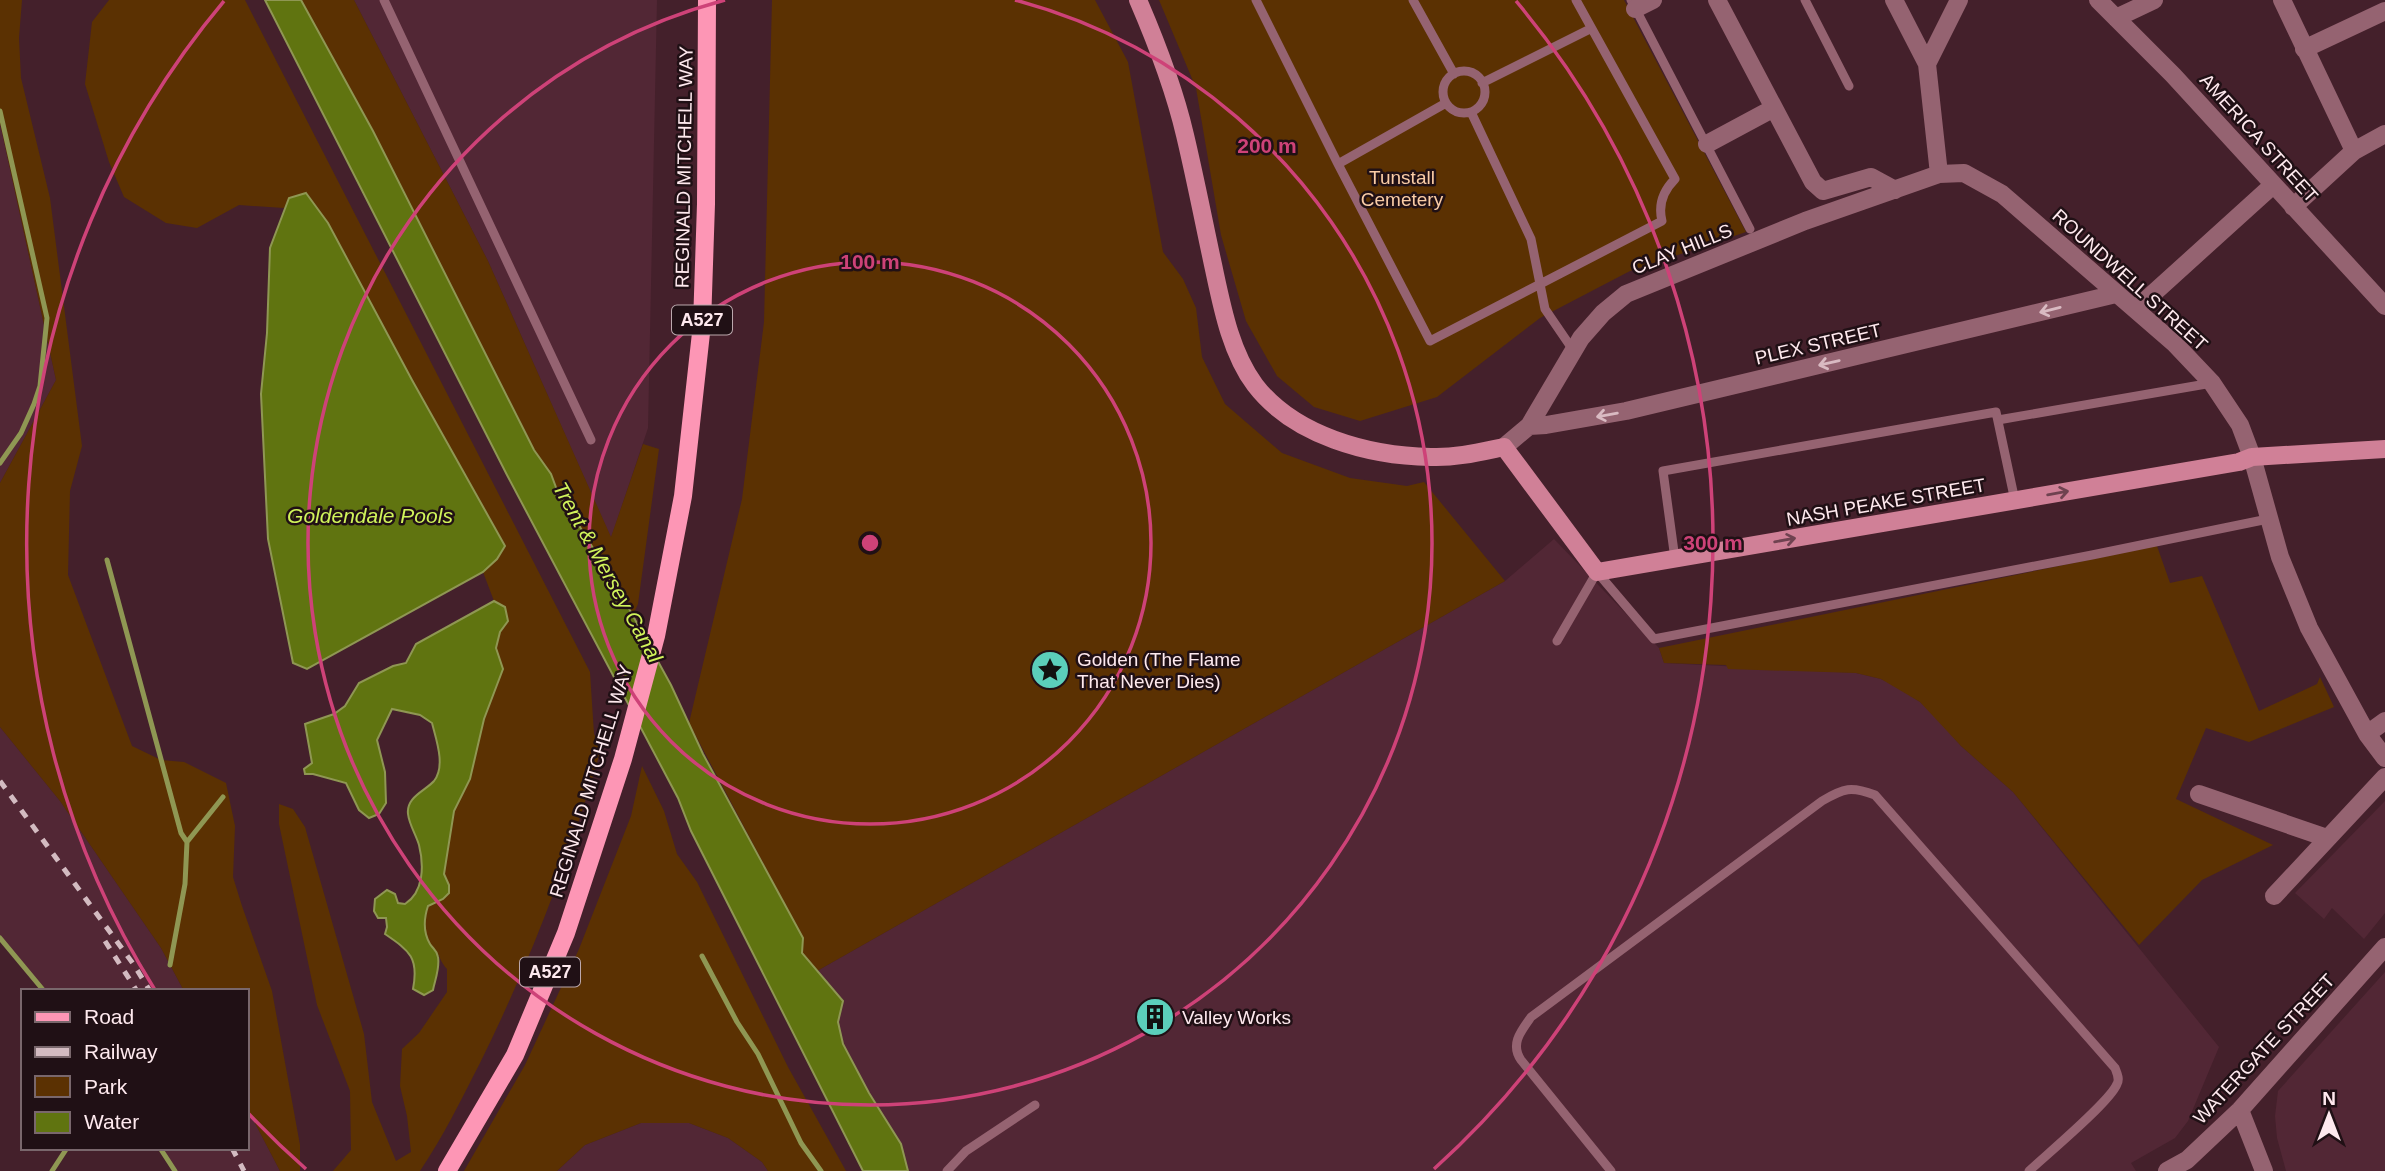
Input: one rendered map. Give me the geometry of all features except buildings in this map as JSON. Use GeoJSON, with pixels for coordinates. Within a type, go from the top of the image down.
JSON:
{"type":"FeatureCollection","features":[{"type":"Feature","properties":{"kind":"main road","name":"REGINALD MITCHELL WAY"},"geometry":{"type":"LineString","coordinates":[[447,1171],[515,1055],[566,933],[623,759],[656,636],[683,496],[701,336],[706,204],[707,0]]}},
{"type":"Feature","properties":{"kind":"street"},"geometry":{"type":"LineString","coordinates":[[1138,0],[1162,57],[1184,132],[1223,310],[1241,360],[1255,384],[1278,409],[1308,428],[1361,450],[1430,457],[1468,455],[1504,447],[1597,572]]}},
{"type":"Feature","properties":{"kind":"street"},"geometry":{"type":"LineString","coordinates":[[1633,4],[1653,0]]}},
{"type":"Feature","properties":{"kind":"street"},"geometry":{"type":"LineString","coordinates":[[1717,0],[1813,182],[1823,191],[1871,177],[1895,190]]}},
{"type":"Feature","properties":{"kind":"street"},"geometry":{"type":"LineString","coordinates":[[1894,0],[1927,64],[1939,174]]}},
{"type":"Feature","properties":{"kind":"street"},"geometry":{"type":"LineString","coordinates":[[1927,64],[1959,0]]}},
{"type":"Feature","properties":{"kind":"street","name":"AMERICA STREET"},"geometry":{"type":"LineString","coordinates":[[2098,0],[2173,75],[2293,207],[2382,296]]}},
{"type":"Feature","properties":{"kind":"street"},"geometry":{"type":"LineString","coordinates":[[2116,18],[2154,0]]}},
{"type":"Feature","properties":{"kind":"street"},"geometry":{"type":"LineString","coordinates":[[2282,0],[2354,151]]}},
{"type":"Feature","properties":{"kind":"street"},"geometry":{"type":"LineString","coordinates":[[2304,49],[2385,11]]}},
{"type":"Feature","properties":{"kind":"street"},"geometry":{"type":"LineString","coordinates":[[1707,144],[1774,108]]}},
{"type":"Feature","properties":{"kind":"street"},"geometry":{"type":"LineString","coordinates":[[2293,207],[2354,151],[2385,134]]}},
{"type":"Feature","properties":{"kind":"street","name":"ROUNDWELL STREET"},"geometry":{"type":"LineString","coordinates":[[1939,174],[1965,173],[2002,194],[2175,344],[2212,383],[2240,425],[2252,457],[2280,557],[2309,628],[2367,734],[2385,758]]}},
{"type":"Feature","properties":{"kind":"street","name":"CLAY HILLS"},"geometry":{"type":"LineString","coordinates":[[1504,447],[1529,426],[1581,338],[1603,313],[1626,294],[1805,221],[1939,174]]}},
{"type":"Feature","properties":{"kind":"street"},"geometry":{"type":"LineString","coordinates":[[2136,309],[2273,185]]}},
{"type":"Feature","properties":{"kind":"street","name":"PLEX STREET"},"geometry":{"type":"LineString","coordinates":[[1529,426],[1626,411],[2116,293]]}},
{"type":"Feature","properties":{"kind":"street"},"geometry":{"type":"LineString","coordinates":[[2252,457],[2385,449]]}},
{"type":"Feature","properties":{"kind":"street","name":"NASH PEAKE STREET"},"geometry":{"type":"LineString","coordinates":[[1597,572],[2239,462],[2252,457]]}},
{"type":"Feature","properties":{"kind":"street"},"geometry":{"type":"LineString","coordinates":[[2367,734],[2385,721]]}},
{"type":"Feature","properties":{"kind":"street"},"geometry":{"type":"LineString","coordinates":[[2274,896],[2385,777]]}},
{"type":"Feature","properties":{"kind":"street"},"geometry":{"type":"LineString","coordinates":[[2199,794],[2327,838]]}},
{"type":"Feature","properties":{"kind":"street","name":"WATERGATE STREET"},"geometry":{"type":"LineString","coordinates":[[2167,1171],[2187,1160],[2240,1110],[2385,947]]}},
{"type":"Feature","properties":{"kind":"street"},"geometry":{"type":"LineString","coordinates":[[2240,1110],[2264,1171]]}},
{"type":"Feature","properties":{"kind":"lane"},"geometry":{"type":"LineString","coordinates":[[384,0],[591,440]]}},
{"type":"Feature","properties":{"kind":"lane"},"geometry":{"type":"LineString","coordinates":[[1256,0],[1430,341],[1662,221],[1660,212],[1663,198],[1675,179],[1576,0]]}},
{"type":"Feature","properties":{"kind":"lane"},"geometry":{"type":"LineString","coordinates":[[1413,0],[1454,74]]}},
{"type":"Feature","properties":{"kind":"lane"},"geometry":{"type":"LineString","coordinates":[[1805,0],[1849,86]]}},
{"type":"Feature","properties":{"kind":"lane"},"geometry":{"type":"LineString","coordinates":[[1633,4],[1751,229]]}},
{"type":"Feature","properties":{"kind":"lane"},"geometry":{"type":"LineString","coordinates":[[1482,83],[1590,29]]}},
{"type":"Feature","properties":{"kind":"lane"},"geometry":{"type":"LineString","coordinates":[[1469,72],[1476,75],[1482,83],[1482,103],[1471,112],[1457,112],[1446,103],[1444,84],[1454,74],[1469,72]]}},
{"type":"Feature","properties":{"kind":"lane"},"geometry":{"type":"LineString","coordinates":[[1338,164],[1446,103]]}},
{"type":"Feature","properties":{"kind":"lane"},"geometry":{"type":"LineString","coordinates":[[1471,112],[1531,239],[1545,309],[1573,350]]}},
{"type":"Feature","properties":{"kind":"lane"},"geometry":{"type":"LineString","coordinates":[[1998,421],[2212,383]]}},
{"type":"Feature","properties":{"kind":"lane"},"geometry":{"type":"LineString","coordinates":[[1675,559],[1663,471],[1996,412],[2015,501]]}},
{"type":"Feature","properties":{"kind":"lane"},"geometry":{"type":"LineString","coordinates":[[1557,641],[1597,572],[1654,639],[2268,519]]}},
{"type":"Feature","properties":{"kind":"lane"},"geometry":{"type":"LineString","coordinates":[[1611,1171],[1521,1060],[1516,1052],[1520,1032],[1531,1017],[1822,801],[1842,790],[1859,789],[1875,795],[2115,1068],[2117,1085],[2029,1171]]}},
{"type":"Feature","properties":{"kind":"lane"},"geometry":{"type":"LineString","coordinates":[[947,1171],[966,1151],[1035,1105]]}},
{"type":"Feature","properties":{"kind":"shaded area"},"geometry":{"type":"Polygon","coordinates":[[[354,0],[657,0],[648,428],[611,538],[488,261],[354,0]]]}},
{"type":"Feature","properties":{"kind":"shaded area"},"geometry":{"type":"Polygon","coordinates":[[[0,123],[56,380],[0,483],[0,123]]]}},
{"type":"Feature","properties":{"kind":"shaded area"},"geometry":{"type":"Polygon","coordinates":[[[1554,539],[1659,648],[1664,663],[1856,673],[1894,685],[1932,713],[1961,746],[2013,792],[2219,1047],[2188,1121],[2175,1138],[2131,1163],[2136,1171],[908,1171],[901,1143],[869,1093],[843,1044],[838,1022],[817,971],[1505,581],[1554,539]]]}},
{"type":"Feature","properties":{"kind":"shaded area"},"geometry":{"type":"Polygon","coordinates":[[[0,727],[60,801],[161,948],[183,989],[43,989],[0,937],[0,727]]]}},
{"type":"Feature","properties":{"kind":"shaded area"},"geometry":{"type":"Polygon","coordinates":[[[2385,801],[2385,913],[2364,939],[2332,908],[2324,919],[2295,893],[2385,801]]]}},
{"type":"Feature","properties":{"kind":"shaded area"},"geometry":{"type":"Polygon","coordinates":[[[2385,972],[2385,1171],[2286,1171],[2277,1138],[2275,1116],[2278,1091],[2385,972]]]}},
{"type":"Feature","properties":{"kind":"shaded area"},"geometry":{"type":"Polygon","coordinates":[[[248,1110],[280,1171],[175,1171],[162,1150],[248,1150],[248,1110]]]}},
{"type":"Feature","properties":{"kind":"shaded area"},"geometry":{"type":"Polygon","coordinates":[[[641,1123],[689,1123],[728,1138],[762,1162],[768,1171],[557,1171],[585,1145],[641,1123]]]}},
{"type":"Feature","properties":{"kind":"green space"},"geometry":{"type":"Polygon","coordinates":[[[0,0],[22,0],[19,38],[21,78],[50,198],[82,446],[70,491],[68,575],[132,746],[161,760],[184,762],[226,783],[235,826],[233,877],[272,991],[300,1145],[300,1171],[280,1171],[248,1110],[248,989],[183,989],[161,948],[60,801],[0,727],[0,483],[56,380],[0,123],[0,0]]]}},
{"type":"Feature","properties":{"kind":"green space"},"geometry":{"type":"Polygon","coordinates":[[[109,0],[245,0],[590,672],[594,734],[601,749],[576,830],[548,909],[498,1025],[452,1118],[420,1171],[333,1171],[351,1150],[350,1091],[317,1005],[279,824],[279,804],[293,809],[305,827],[364,1034],[372,1102],[396,1161],[411,1152],[400,1086],[402,1049],[419,1033],[447,992],[447,969],[428,940],[425,918],[428,906],[443,899],[449,885],[444,874],[454,811],[470,779],[484,719],[503,669],[496,648],[505,607],[494,601],[483,572],[497,559],[505,545],[328,223],[306,194],[289,198],[284,208],[239,205],[197,228],[166,223],[124,197],[109,162],[85,84],[92,22],[109,0]]]}},
{"type":"Feature","properties":{"kind":"green space"},"geometry":{"type":"Polygon","coordinates":[[[301,0],[354,0],[488,261],[611,537],[643,444],[659,449],[638,604],[633,615],[557,490],[551,474],[534,450],[373,131],[301,0]]]}},
{"type":"Feature","properties":{"kind":"green space"},"geometry":{"type":"Polygon","coordinates":[[[772,0],[1095,0],[1128,62],[1163,252],[1183,279],[1196,308],[1202,357],[1225,404],[1282,453],[1350,478],[1407,486],[1424,482],[1505,581],[817,971],[802,953],[803,938],[689,723],[742,499],[764,322],[772,0]]]}},
{"type":"Feature","properties":{"kind":"green space","name":"Tunstall Cemetery"},"geometry":{"type":"Polygon","coordinates":[[[1159,0],[1624,0],[1746,232],[1630,271],[1540,318],[1437,397],[1360,421],[1314,407],[1277,376],[1246,321],[1221,235],[1196,88],[1159,0]]]}},
{"type":"Feature","properties":{"kind":"green space"},"geometry":{"type":"Polygon","coordinates":[[[2157,546],[2170,583],[2202,576],[2259,711],[2317,684],[2320,677],[2334,707],[2249,742],[2206,728],[2176,799],[2273,845],[2202,880],[2139,945],[2013,792],[1961,746],[1920,702],[1881,679],[1856,673],[1728,669],[1726,665],[1664,663],[1659,648],[2157,546]]]}},
{"type":"Feature","properties":{"kind":"green space"},"geometry":{"type":"Polygon","coordinates":[[[642,766],[664,811],[677,854],[697,882],[788,1067],[846,1171],[768,1171],[762,1162],[728,1138],[689,1123],[641,1123],[585,1145],[557,1171],[464,1171],[525,1065],[579,949],[631,816],[642,766]]]}},
{"type":"Feature","properties":{"kind":"water"},"geometry":{"type":"Polygon","coordinates":[[[265,0],[301,0],[373,131],[534,450],[616,585],[671,685],[703,754],[803,938],[802,953],[843,1001],[838,1022],[843,1044],[901,1144],[908,1171],[863,1171],[691,831],[678,798],[507,475],[265,0]]]}},
{"type":"Feature","properties":{"kind":"water","name":"Goldendale Pools"},"geometry":{"type":"Polygon","coordinates":[[[306,193],[328,223],[505,546],[497,559],[483,572],[307,669],[293,663],[268,539],[261,394],[267,333],[270,248],[289,198],[306,193]]]}},
{"type":"Feature","properties":{"kind":"water"},"geometry":{"type":"Polygon","coordinates":[[[494,601],[505,607],[508,621],[500,632],[496,648],[503,669],[484,719],[470,779],[454,811],[444,874],[449,893],[428,906],[426,935],[437,953],[438,965],[433,990],[424,995],[413,989],[415,970],[411,956],[385,934],[386,918],[378,918],[374,911],[375,899],[387,890],[395,894],[398,903],[405,904],[416,893],[419,885],[421,853],[408,808],[413,799],[438,775],[440,760],[432,723],[420,715],[392,709],[377,740],[385,772],[386,803],[379,814],[369,818],[359,810],[346,783],[305,774],[304,769],[312,763],[305,724],[334,714],[345,706],[359,683],[393,666],[406,663],[416,644],[494,601]]]}},
{"type":"Feature","properties":{"kind":"waterway"},"geometry":{"type":"LineString","coordinates":[[0,111],[47,318],[40,386],[21,433],[0,463]]}},
{"type":"Feature","properties":{"kind":"waterway"},"geometry":{"type":"LineString","coordinates":[[107,560],[181,833],[187,842],[185,884],[170,965]]}},
{"type":"Feature","properties":{"kind":"waterway"},"geometry":{"type":"LineString","coordinates":[[187,842],[223,797]]}},
{"type":"Feature","properties":{"kind":"waterway"},"geometry":{"type":"LineString","coordinates":[[0,938],[42,989]]}},
{"type":"Feature","properties":{"kind":"waterway"},"geometry":{"type":"LineString","coordinates":[[702,956],[737,1022],[758,1054],[801,1143],[821,1171]]}},
{"type":"Feature","properties":{"kind":"waterway"},"geometry":{"type":"LineString","coordinates":[[52,1171],[66,1150]]}},
{"type":"Feature","properties":{"kind":"waterway"},"geometry":{"type":"LineString","coordinates":[[161,1150],[175,1171]]}},
{"type":"Feature","properties":{"kind":"railway"},"geometry":{"type":"LineString","coordinates":[[0,781],[149,989]]}},
{"type":"Feature","properties":{"kind":"railway"},"geometry":{"type":"LineString","coordinates":[[105,941],[136,989]]}},
{"type":"Feature","properties":{"kind":"railway"},"geometry":{"type":"LineString","coordinates":[[233,1150],[244,1171]]}},
{"type":"Feature","properties":{"kind":"place","name":"Golden (The Flame That Never Dies)"},"geometry":{"type":"Point","coordinates":[1050,670]}},
{"type":"Feature","properties":{"kind":"place","name":"Valley Works"},"geometry":{"type":"Point","coordinates":[1155,1017]}},
{"type":"Feature","properties":{"kind":"water label","name":"Trent & Mersey Canal"},"geometry":{"type":"Point","coordinates":[608,572]}}]}
